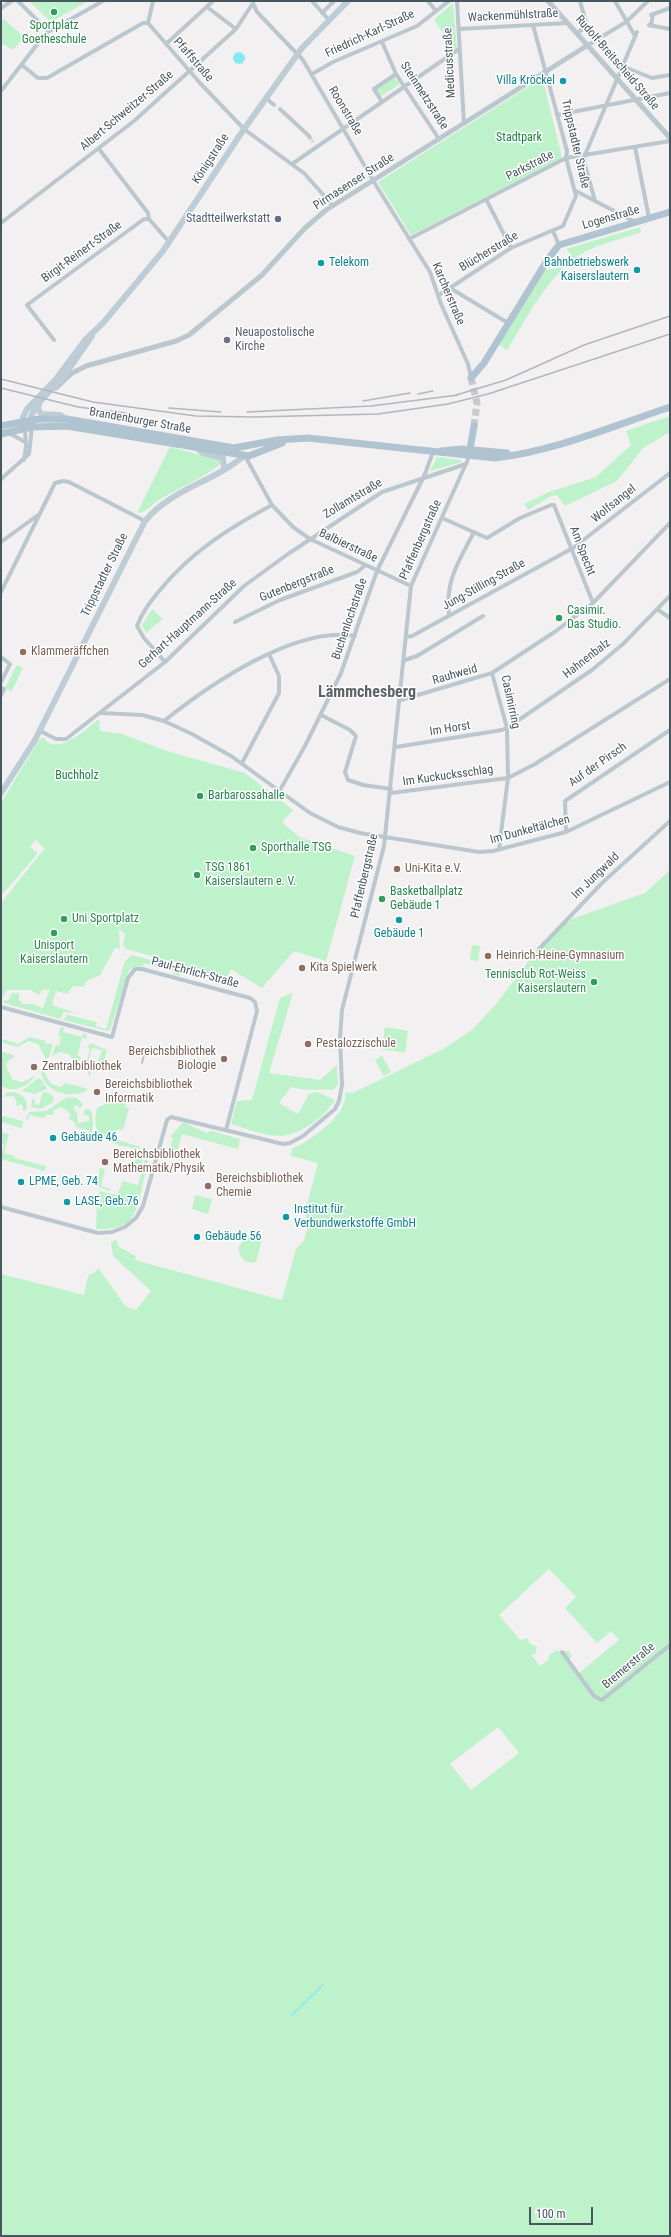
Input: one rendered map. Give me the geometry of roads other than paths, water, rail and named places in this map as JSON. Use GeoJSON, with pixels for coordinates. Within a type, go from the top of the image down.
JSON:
{"type":"FeatureCollection","features":[{"type":"Feature","properties":{"kind":"main road","name":"Königstraße"},"geometry":{"type":"LineString","coordinates":[[28,424],[27,409],[56,379],[169,242],[244,129],[298,54],[348,1]]}},
{"type":"Feature","properties":{"kind":"main road","name":"Logenstraße"},"geometry":{"type":"LineString","coordinates":[[559,245],[670,212]]}},
{"type":"Feature","properties":{"kind":"main road"},"geometry":{"type":"LineString","coordinates":[[471,378],[484,363],[548,259],[559,245]]}},
{"type":"Feature","properties":{"kind":"main road","name":"Königstraße"},"geometry":{"type":"LineString","coordinates":[[28,424],[33,411],[50,392],[72,360]]}},
{"type":"Feature","properties":{"kind":"main road"},"geometry":{"type":"LineString","coordinates":[[39,403],[38,410],[42,414],[60,415],[67,419]]}},
{"type":"Feature","properties":{"kind":"main road","name":"Zollamtstraße"},"geometry":{"type":"LineString","coordinates":[[469,457],[495,458],[563,443],[670,407]]}},
{"type":"Feature","properties":{"kind":"main road","name":"Brandenburger Straße"},"geometry":{"type":"LineString","coordinates":[[1,426],[67,419],[234,448],[275,440]]}},
{"type":"Feature","properties":{"kind":"main road","name":"Brandenburger Straße"},"geometry":{"type":"LineString","coordinates":[[4,433],[28,424],[82,428],[245,455]]}},
{"type":"Feature","properties":{"kind":"main road"},"geometry":{"type":"LineString","coordinates":[[469,457],[474,426]]}},
{"type":"Feature","properties":{"kind":"main road","name":"Trippstadter Straße"},"geometry":{"type":"LineString","coordinates":[[1,793],[40,731],[145,520],[160,505],[173,496],[236,463],[245,455],[254,454],[278,444],[297,439]]}},
{"type":"Feature","properties":{"kind":"main road","name":"Trippstadter Straße"},"geometry":{"type":"LineString","coordinates":[[275,440],[320,439],[469,457]]}},
{"type":"Feature","properties":{"kind":"main road"},"geometry":{"type":"LineString","coordinates":[[234,448],[245,455],[275,440]]}},
{"type":"Feature","properties":{"kind":"main road"},"geometry":{"type":"LineString","coordinates":[[198,448],[203,453],[223,458],[224,469]]}},
{"type":"Feature","properties":{"kind":"street"},"geometry":{"type":"LineString","coordinates":[[1,8],[12,1]]}},
{"type":"Feature","properties":{"kind":"street"},"geometry":{"type":"LineString","coordinates":[[18,1],[48,31]]}},
{"type":"Feature","properties":{"kind":"street"},"geometry":{"type":"LineString","coordinates":[[1,91],[48,31],[103,1]]}},
{"type":"Feature","properties":{"kind":"street"},"geometry":{"type":"LineString","coordinates":[[22,65],[38,78],[47,78],[143,23],[148,23],[152,1]]}},
{"type":"Feature","properties":{"kind":"street"},"geometry":{"type":"LineString","coordinates":[[166,44],[213,1]]}},
{"type":"Feature","properties":{"kind":"street"},"geometry":{"type":"LineString","coordinates":[[312,1],[329,20]]}},
{"type":"Feature","properties":{"kind":"street"},"geometry":{"type":"LineString","coordinates":[[322,13],[334,1]]}},
{"type":"Feature","properties":{"kind":"street"},"geometry":{"type":"LineString","coordinates":[[428,1],[436,10]]}},
{"type":"Feature","properties":{"kind":"street","name":"Friedrich-Karl-Straße"},"geometry":{"type":"LineString","coordinates":[[312,74],[333,62],[417,26],[448,1]]}},
{"type":"Feature","properties":{"kind":"street","name":"Medicusstraße"},"geometry":{"type":"LineString","coordinates":[[457,1],[464,124]]}},
{"type":"Feature","properties":{"kind":"street","name":"Rudolf-Breitscheid-Straße"},"geometry":{"type":"LineString","coordinates":[[548,1],[670,138]]}},
{"type":"Feature","properties":{"kind":"street"},"geometry":{"type":"LineString","coordinates":[[580,1],[587,26],[594,36]]}},
{"type":"Feature","properties":{"kind":"street"},"geometry":{"type":"LineString","coordinates":[[585,155],[636,34],[626,22],[615,1]]}},
{"type":"Feature","properties":{"kind":"street","name":"Pirmasenser Straße"},"geometry":{"type":"LineString","coordinates":[[50,392],[72,373],[86,366],[176,341],[189,335],[262,275],[305,228],[333,206],[626,22],[648,1]]}},
{"type":"Feature","properties":{"kind":"street","name":"Albert-Schweitzer-Straße"},"geometry":{"type":"LineString","coordinates":[[1,223],[134,121],[236,29],[253,2]]}},
{"type":"Feature","properties":{"kind":"street","name":"Roonstraße"},"geometry":{"type":"LineString","coordinates":[[253,2],[257,12],[298,54],[312,74],[374,180]]}},
{"type":"Feature","properties":{"kind":"street"},"geometry":{"type":"LineString","coordinates":[[207,7],[236,29]]}},
{"type":"Feature","properties":{"kind":"street"},"geometry":{"type":"LineString","coordinates":[[670,8],[652,15],[650,25],[670,29]]}},
{"type":"Feature","properties":{"kind":"street","name":"Pfaffstraße"},"geometry":{"type":"LineString","coordinates":[[148,23],[189,71],[244,129],[311,179],[333,206]]}},
{"type":"Feature","properties":{"kind":"street","name":"Wackenmühlstraße"},"geometry":{"type":"LineString","coordinates":[[459,29],[568,23]]}},
{"type":"Feature","properties":{"kind":"street","name":"Trippstadter Straße"},"geometry":{"type":"LineString","coordinates":[[533,25],[567,152],[566,158],[576,191],[571,210],[563,226],[553,231]]}},
{"type":"Feature","properties":{"kind":"street"},"geometry":{"type":"LineString","coordinates":[[578,33],[587,26]]}},
{"type":"Feature","properties":{"kind":"street","name":"Steinmetzstraße"},"geometry":{"type":"LineString","coordinates":[[382,42],[396,74],[440,139]]}},
{"type":"Feature","properties":{"kind":"street"},"geometry":{"type":"LineString","coordinates":[[292,164],[315,144],[344,128],[459,48]]}},
{"type":"Feature","properties":{"kind":"street"},"geometry":{"type":"LineString","coordinates":[[622,66],[652,78],[670,75]]}},
{"type":"Feature","properties":{"kind":"street"},"geometry":{"type":"LineString","coordinates":[[382,102],[374,89],[396,74]]}},
{"type":"Feature","properties":{"kind":"street"},"geometry":{"type":"LineString","coordinates":[[557,115],[670,93]]}},
{"type":"Feature","properties":{"kind":"street"},"geometry":{"type":"LineString","coordinates":[[266,98],[274,104]]}},
{"type":"Feature","properties":{"kind":"street"},"geometry":{"type":"LineString","coordinates":[[280,109],[308,136]]}},
{"type":"Feature","properties":{"kind":"street","name":"Parkstraße"},"geometry":{"type":"LineString","coordinates":[[409,239],[566,158],[670,141]]}},
{"type":"Feature","properties":{"kind":"street"},"geometry":{"type":"LineString","coordinates":[[636,147],[649,218]]}},
{"type":"Feature","properties":{"kind":"street"},"geometry":{"type":"LineString","coordinates":[[99,149],[148,213],[149,219],[169,242]]}},
{"type":"Feature","properties":{"kind":"street","name":"Trippstadter Straße"},"geometry":{"type":"LineString","coordinates":[[585,155],[584,161],[595,201]]}},
{"type":"Feature","properties":{"kind":"street","name":"Karcherstraße"},"geometry":{"type":"LineString","coordinates":[[374,180],[430,272],[466,359],[471,378]]}},
{"type":"Feature","properties":{"kind":"street"},"geometry":{"type":"LineString","coordinates":[[576,191],[636,222]]}},
{"type":"Feature","properties":{"kind":"street"},"geometry":{"type":"LineString","coordinates":[[486,199],[511,248]]}},
{"type":"Feature","properties":{"kind":"street","name":"Birgit-Reinert-Straße"},"geometry":{"type":"LineString","coordinates":[[54,340],[28,305],[144,219],[149,219]]}},
{"type":"Feature","properties":{"kind":"street"},"geometry":{"type":"LineString","coordinates":[[553,231],[559,245]]}},
{"type":"Feature","properties":{"kind":"street","name":"Blücherstraße"},"geometry":{"type":"LineString","coordinates":[[439,295],[511,248],[553,231]]}},
{"type":"Feature","properties":{"kind":"street"},"geometry":{"type":"LineString","coordinates":[[450,288],[508,323]]}},
{"type":"Feature","properties":{"kind":"street"},"geometry":{"type":"LineString","coordinates":[[72,360],[86,366]]}},
{"type":"Feature","properties":{"kind":"street"},"geometry":{"type":"LineString","coordinates":[[24,460],[28,424]]}},
{"type":"Feature","properties":{"kind":"street"},"geometry":{"type":"LineString","coordinates":[[1,479],[24,460],[31,449],[28,424]]}},
{"type":"Feature","properties":{"kind":"street"},"geometry":{"type":"LineString","coordinates":[[4,433],[23,439],[26,446]]}},
{"type":"Feature","properties":{"kind":"street","name":"Buchenlochstraße"},"geometry":{"type":"LineString","coordinates":[[280,790],[321,715],[341,673],[377,571],[433,452]]}},
{"type":"Feature","properties":{"kind":"street","name":"Balbierstraße"},"geometry":{"type":"LineString","coordinates":[[245,455],[272,504],[293,527],[310,539],[411,586]]}},
{"type":"Feature","properties":{"kind":"street","name":"Zollamtstraße"},"geometry":{"type":"LineString","coordinates":[[310,539],[382,492],[421,478],[456,468],[469,457]]}},
{"type":"Feature","properties":{"kind":"street","name":"Pfaffenbergstraße"},"geometry":{"type":"LineString","coordinates":[[226,1130],[277,1143],[290,1143],[303,1136],[335,1109],[341,1096],[340,1038],[342,1010],[382,858],[396,747],[411,586],[469,457]]}},
{"type":"Feature","properties":{"kind":"street"},"geometry":{"type":"LineString","coordinates":[[456,468],[461,471],[461,476]]}},
{"type":"Feature","properties":{"kind":"street","name":"Wolfsangel"},"geometry":{"type":"LineString","coordinates":[[570,550],[670,473]]}},
{"type":"Feature","properties":{"kind":"street"},"geometry":{"type":"LineString","coordinates":[[1,592],[52,486],[63,481],[82,488],[145,520]]}},
{"type":"Feature","properties":{"kind":"street"},"geometry":{"type":"LineString","coordinates":[[165,662],[144,638],[137,626],[147,607],[171,576],[203,546],[272,504]]}},
{"type":"Feature","properties":{"kind":"street","name":"Am Specht"},"geometry":{"type":"LineString","coordinates":[[474,532],[484,537],[490,537],[525,516],[554,505],[570,550],[592,603]]}},
{"type":"Feature","properties":{"kind":"street"},"geometry":{"type":"LineString","coordinates":[[1,542],[38,515]]}},
{"type":"Feature","properties":{"kind":"street"},"geometry":{"type":"LineString","coordinates":[[442,518],[474,532],[449,582],[447,597],[449,616]]}},
{"type":"Feature","properties":{"kind":"street","name":"Casimirring"},"geometry":{"type":"LineString","coordinates":[[499,849],[508,778],[507,728],[492,673],[556,631],[592,603],[670,523]]}},
{"type":"Feature","properties":{"kind":"street","name":"Gerhart-Hauptmann-Straße"},"geometry":{"type":"LineString","coordinates":[[40,731],[56,739],[66,739],[165,662],[244,586],[310,539]]}},
{"type":"Feature","properties":{"kind":"street","name":"Jung-Stilling-Straße"},"geometry":{"type":"LineString","coordinates":[[406,637],[412,636],[570,550]]}},
{"type":"Feature","properties":{"kind":"street","name":"Gutenbergstraße"},"geometry":{"type":"LineString","coordinates":[[235,622],[280,600],[357,572],[366,565]]}},
{"type":"Feature","properties":{"kind":"street","name":"Hahnenbalz"},"geometry":{"type":"LineString","coordinates":[[507,728],[592,670],[623,644],[670,596]]}},
{"type":"Feature","properties":{"kind":"street"},"geometry":{"type":"LineString","coordinates":[[657,609],[670,618]]}},
{"type":"Feature","properties":{"kind":"street"},"geometry":{"type":"LineString","coordinates":[[404,660],[417,656],[483,616]]}},
{"type":"Feature","properties":{"kind":"street"},"geometry":{"type":"LineString","coordinates":[[164,721],[233,673],[269,654],[317,637],[341,634],[355,636]]}},
{"type":"Feature","properties":{"kind":"street"},"geometry":{"type":"LineString","coordinates":[[242,763],[279,693],[278,676],[269,654]]}},
{"type":"Feature","properties":{"kind":"street"},"geometry":{"type":"LineString","coordinates":[[1,657],[10,664],[1,682]]}},
{"type":"Feature","properties":{"kind":"street","name":"Rauhweid"},"geometry":{"type":"LineString","coordinates":[[401,700],[492,673]]}},
{"type":"Feature","properties":{"kind":"street"},"geometry":{"type":"LineString","coordinates":[[508,778],[531,766],[670,679]]}},
{"type":"Feature","properties":{"kind":"street"},"geometry":{"type":"LineString","coordinates":[[1,688],[4,689],[1,695]]}},
{"type":"Feature","properties":{"kind":"street","name":"Im Dunkeltälchen"},"geometry":{"type":"LineString","coordinates":[[101,713],[142,716],[164,721],[192,734],[242,763],[322,821],[348,831],[479,852],[499,849],[566,832],[669,783]]}},
{"type":"Feature","properties":{"kind":"street","name":"Im Kuckucksschlag"},"geometry":{"type":"LineString","coordinates":[[321,715],[350,730],[356,736],[345,772],[348,780],[391,791],[508,778]]}},
{"type":"Feature","properties":{"kind":"street","name":"Im Horst"},"geometry":{"type":"LineString","coordinates":[[396,747],[507,728]]}},
{"type":"Feature","properties":{"kind":"street","name":"Auf der Pirsch"},"geometry":{"type":"LineString","coordinates":[[566,832],[565,801],[670,730]]}},
{"type":"Feature","properties":{"kind":"street","name":"Im Jungwald"},"geometry":{"type":"LineString","coordinates":[[539,949],[602,883],[670,821]]}},
{"type":"Feature","properties":{"kind":"street","name":"Paul-Ehrlich-Straße"},"geometry":{"type":"LineString","coordinates":[[1,1007],[112,1037],[129,974],[135,969],[142,969],[253,1000],[257,1011],[226,1130]]}},
{"type":"Feature","properties":{"kind":"street"},"geometry":{"type":"LineString","coordinates":[[1,1207],[98,1233],[117,1230],[134,1220],[143,1206],[167,1120],[171,1117],[226,1130]]}},
{"type":"Feature","properties":{"kind":"street","name":"Bremerstraße"},"geometry":{"type":"LineString","coordinates":[[562,1652],[594,1696],[600,1700],[604,1700],[670,1645]]}},
{"type":"Feature","properties":{"kind":"water"},"geometry":{"type":"Polygon","coordinates":[[[237,52],[241,52],[245,58],[241,64],[237,64],[233,60],[233,56],[237,52]]]}},
{"type":"Feature","properties":{"kind":"waterway"},"geometry":{"type":"LineString","coordinates":[[292,2015],[323,1985]]}},
{"type":"Feature","properties":{"kind":"tunnel"},"geometry":{"type":"LineString","coordinates":[[309,136],[313,142]]}},
{"type":"Feature","properties":{"kind":"tunnel"},"geometry":{"type":"LineString","coordinates":[[471,378],[477,403],[474,426]]}},
{"type":"Feature","properties":{"kind":"railway"},"geometry":{"type":"LineString","coordinates":[[453,396],[506,380],[584,345],[670,316]]}},
{"type":"Feature","properties":{"kind":"railway"},"geometry":{"type":"LineString","coordinates":[[1,379],[93,402],[196,416],[253,417],[378,414],[448,404],[488,394],[670,334]]}},
{"type":"Feature","properties":{"kind":"railway"},"geometry":{"type":"LineString","coordinates":[[1,388],[78,407],[126,413]]}},
{"type":"Feature","properties":{"kind":"railway"},"geometry":{"type":"LineString","coordinates":[[418,394],[433,391]]}},
{"type":"Feature","properties":{"kind":"railway"},"geometry":{"type":"LineString","coordinates":[[363,401],[410,393]]}},
{"type":"Feature","properties":{"kind":"railway"},"geometry":{"type":"LineString","coordinates":[[247,412],[371,406],[458,395]]}},
{"type":"Feature","properties":{"kind":"railway"},"geometry":{"type":"LineString","coordinates":[[169,408],[221,412]]}},
{"type":"Feature","properties":{"kind":"railway"},"geometry":{"type":"LineString","coordinates":[[142,1063],[144,1055]]}},
{"type":"Feature","properties":{"kind":"place","name":"Sportplatz Goetheschule"},"geometry":{"type":"Point","coordinates":[54,12]}},
{"type":"Feature","properties":{"kind":"place","name":"Villa Kröckel"},"geometry":{"type":"Point","coordinates":[563,81]}},
{"type":"Feature","properties":{"kind":"place","name":"Stadtteilwerkstatt"},"geometry":{"type":"Point","coordinates":[278,219]}},
{"type":"Feature","properties":{"kind":"place","name":"Telekom"},"geometry":{"type":"Point","coordinates":[321,263]}},
{"type":"Feature","properties":{"kind":"place","name":"Bahnbetriebswerk Kaiserslautern"},"geometry":{"type":"Point","coordinates":[637,270]}},
{"type":"Feature","properties":{"kind":"place","name":"Neuapostolische Kirche"},"geometry":{"type":"Point","coordinates":[227,340]}},
{"type":"Feature","properties":{"kind":"place","name":"Casimir. Das Studio."},"geometry":{"type":"Point","coordinates":[559,618]}},
{"type":"Feature","properties":{"kind":"place","name":"Klammeräffchen"},"geometry":{"type":"Point","coordinates":[23,652]}},
{"type":"Feature","properties":{"kind":"place","name":"Barbarossahalle"},"geometry":{"type":"Point","coordinates":[200,796]}},
{"type":"Feature","properties":{"kind":"place","name":"Sporthalle TSG"},"geometry":{"type":"Point","coordinates":[253,848]}},
{"type":"Feature","properties":{"kind":"place","name":"Uni-Kita e.V."},"geometry":{"type":"Point","coordinates":[397,869]}},
{"type":"Feature","properties":{"kind":"place","name":"TSG 1861 Kaiserslautern e. V."},"geometry":{"type":"Point","coordinates":[197,875]}},
{"type":"Feature","properties":{"kind":"place","name":"Basketballplatz Gebäude 1"},"geometry":{"type":"Point","coordinates":[382,899]}},
{"type":"Feature","properties":{"kind":"place","name":"Uni Sportplatz"},"geometry":{"type":"Point","coordinates":[64,919]}},
{"type":"Feature","properties":{"kind":"place","name":"Gebäude 1"},"geometry":{"type":"Point","coordinates":[399,920]}},
{"type":"Feature","properties":{"kind":"place","name":"Unisport Kaiserslautern"},"geometry":{"type":"Point","coordinates":[54,933]}},
{"type":"Feature","properties":{"kind":"place","name":"Heinrich-Heine-Gymnasium"},"geometry":{"type":"Point","coordinates":[488,956]}},
{"type":"Feature","properties":{"kind":"place","name":"Kita Spielwerk"},"geometry":{"type":"Point","coordinates":[302,968]}},
{"type":"Feature","properties":{"kind":"place","name":"Tennisclub Rot-Weiss Kaiserslautern"},"geometry":{"type":"Point","coordinates":[594,982]}},
{"type":"Feature","properties":{"kind":"place","name":"Pestalozzischule"},"geometry":{"type":"Point","coordinates":[308,1044]}},
{"type":"Feature","properties":{"kind":"place","name":"Bereichsbibliothek Biologie"},"geometry":{"type":"Point","coordinates":[224,1059]}},
{"type":"Feature","properties":{"kind":"place","name":"Zentralbibliothek"},"geometry":{"type":"Point","coordinates":[34,1067]}},
{"type":"Feature","properties":{"kind":"place","name":"Bereichsbibliothek Informatik"},"geometry":{"type":"Point","coordinates":[97,1092]}},
{"type":"Feature","properties":{"kind":"place","name":"Gebäude 46"},"geometry":{"type":"Point","coordinates":[53,1138]}},
{"type":"Feature","properties":{"kind":"place","name":"Bereichsbibliothek Mathematik/Physik"},"geometry":{"type":"Point","coordinates":[105,1162]}},
{"type":"Feature","properties":{"kind":"place","name":"LPME, Geb. 74"},"geometry":{"type":"Point","coordinates":[21,1182]}},
{"type":"Feature","properties":{"kind":"place","name":"Bereichsbibliothek Chemie"},"geometry":{"type":"Point","coordinates":[208,1186]}},
{"type":"Feature","properties":{"kind":"place","name":"LASE, Geb.76"},"geometry":{"type":"Point","coordinates":[67,1202]}},
{"type":"Feature","properties":{"kind":"place","name":"Institut für Verbundwerkstoffe GmbH"},"geometry":{"type":"Point","coordinates":[286,1217]}},
{"type":"Feature","properties":{"kind":"place","name":"Gebäude 56"},"geometry":{"type":"Point","coordinates":[197,1237]}},
{"type":"Feature","properties":{"kind":"district","name":"Lämmchesberg"},"geometry":{"type":"Point","coordinates":[367,693]}},
{"type":"Feature","properties":{"kind":"park label","name":"Stadtpark"},"geometry":{"type":"Point","coordinates":[519,138]}},
{"type":"Feature","properties":{"kind":"park label","name":"Buchholz"},"geometry":{"type":"Point","coordinates":[77,776]}}]}
